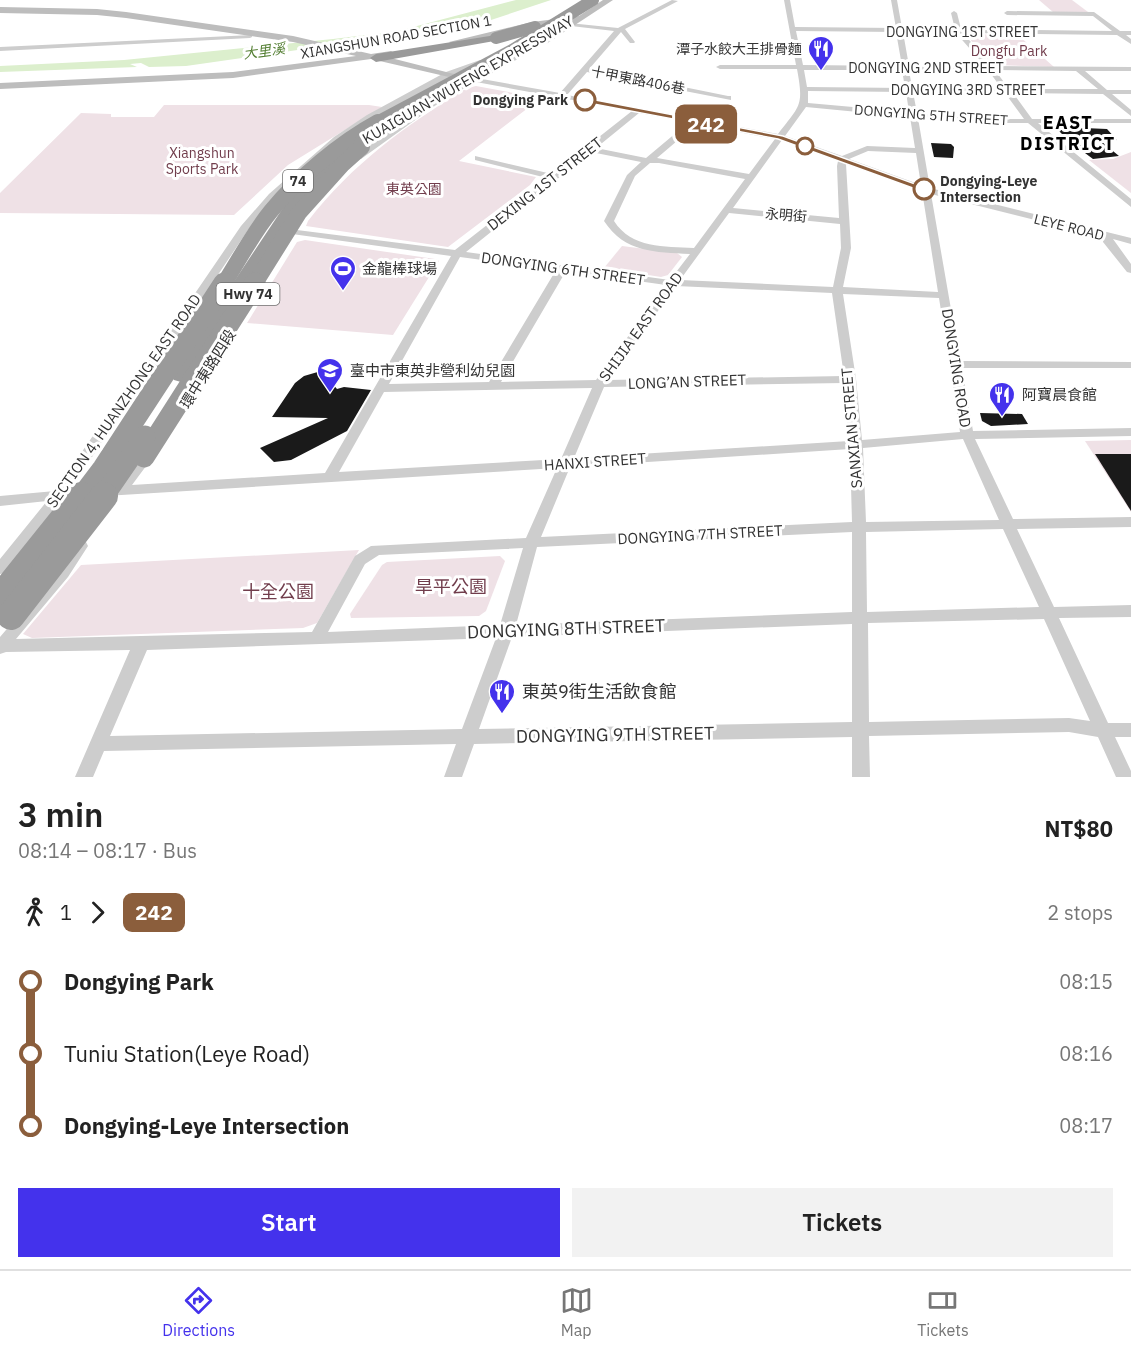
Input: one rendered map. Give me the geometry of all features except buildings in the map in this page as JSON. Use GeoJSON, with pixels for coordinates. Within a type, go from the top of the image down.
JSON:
{"type":"FeatureCollection","features":[{"type":"Feature","properties":{"kind":"highway"},"geometry":{"type":"LineString","coordinates":[[374,58],[496,38],[540,25],[586,0]]}},
{"type":"Feature","properties":{"kind":"highway","name":"KUAIGUAN-WUFENG EXPRESSWAY"},"geometry":{"type":"LineString","coordinates":[[0,598],[104,468],[265,220],[295,184],[366,128],[512,50],[593,0]]}},
{"type":"Feature","properties":{"kind":"highway","name":"KUAIGUAN-WUFENG EXPRESSWAY"},"geometry":{"type":"LineString","coordinates":[[0,629],[48,571],[123,471],[242,280],[297,199],[334,163],[362,141],[422,104],[522,52],[603,0]]}},
{"type":"Feature","properties":{"kind":"highway","name":"Hwy 74"},"geometry":{"type":"LineString","coordinates":[[144,457],[299,213],[343,164],[362,147],[362,141]]}},
{"type":"Feature","properties":{"kind":"street","name":"SECTION 4, HUANZHONG EAST ROAD"},"geometry":{"type":"LineString","coordinates":[[1,647],[63,573],[144,457],[155,427],[279,230],[312,188],[384,132],[543,42],[609,0]]}},
{"type":"Feature","properties":{"kind":"street"},"geometry":{"type":"LineString","coordinates":[[787,0],[804,89],[804,105]]}},
{"type":"Feature","properties":{"kind":"street","name":"DONGYING ROAD"},"geometry":{"type":"LineString","coordinates":[[894,0],[967,435],[1125,777]]}},
{"type":"Feature","properties":{"kind":"street"},"geometry":{"type":"LineString","coordinates":[[562,96],[619,30],[675,1]]}},
{"type":"Feature","properties":{"kind":"street"},"geometry":{"type":"LineString","coordinates":[[0,10],[104,12],[266,35],[449,74]]}},
{"type":"Feature","properties":{"kind":"street"},"geometry":{"type":"LineString","coordinates":[[954,13],[959,32],[990,68],[1030,122],[1131,204]]}},
{"type":"Feature","properties":{"kind":"street"},"geometry":{"type":"LineString","coordinates":[[1007,13],[1094,14],[1131,42]]}},
{"type":"Feature","properties":{"kind":"street"},"geometry":{"type":"LineString","coordinates":[[573,22],[625,32],[632,42]]}},
{"type":"Feature","properties":{"kind":"street","name":"XIANGSHUN ROAD SECTION 1"},"geometry":{"type":"LineString","coordinates":[[0,88],[222,79],[489,42],[573,22]]}},
{"type":"Feature","properties":{"kind":"street","name":"DONGYING 1ST STREET"},"geometry":{"type":"LineString","coordinates":[[793,29],[1131,33]]}},
{"type":"Feature","properties":{"kind":"street"},"geometry":{"type":"LineString","coordinates":[[0,49],[250,36]]}},
{"type":"Feature","properties":{"kind":"street","name":"SECTION 4, HUANZHONG EAST ROAD"},"geometry":{"type":"LineString","coordinates":[[0,569],[59,495],[105,427],[146,373],[244,228],[272,196],[336,139],[370,117],[449,74],[489,57],[543,42]]}},
{"type":"Feature","properties":{"kind":"street","name":"DONGYING 2ND STREET"},"geometry":{"type":"LineString","coordinates":[[720,67],[1131,69]]}},
{"type":"Feature","properties":{"kind":"street","name":"十甲東路406巷"},"geometry":{"type":"LineString","coordinates":[[584,69],[728,98]]}},
{"type":"Feature","properties":{"kind":"street"},"geometry":{"type":"LineString","coordinates":[[1078,69],[1131,114]]}},
{"type":"Feature","properties":{"kind":"street","name":"LEYE ROAD"},"geometry":{"type":"LineString","coordinates":[[449,74],[780,137],[927,190],[1131,241]]}},
{"type":"Feature","properties":{"kind":"street","name":"DONGYING 3RD STREET"},"geometry":{"type":"LineString","coordinates":[[804,89],[1131,92]]}},
{"type":"Feature","properties":{"kind":"street","name":"環中東路四段"},"geometry":{"type":"LineString","coordinates":[[144,457],[168,433],[292,231],[336,176],[372,145],[440,99]]}},
{"type":"Feature","properties":{"kind":"street","name":"DONGYING 5TH STREET"},"geometry":{"type":"LineString","coordinates":[[804,105],[978,121],[1131,121]]}},
{"type":"Feature","properties":{"kind":"street","name":"SHIJIA EAST ROAD"},"geometry":{"type":"LineString","coordinates":[[453,777],[506,631],[531,544],[600,384],[804,105]]}},
{"type":"Feature","properties":{"kind":"street","name":"DEXING 1ST STREET"},"geometry":{"type":"LineString","coordinates":[[329,477],[457,254],[637,111]]}},
{"type":"Feature","properties":{"kind":"street"},"geometry":{"type":"LineString","coordinates":[[694,122],[632,175],[609,221],[623,238],[638,246],[697,251]]}},
{"type":"Feature","properties":{"kind":"street"},"geometry":{"type":"LineString","coordinates":[[843,159],[867,148],[918,151]]}},
{"type":"Feature","properties":{"kind":"street"},"geometry":{"type":"LineString","coordinates":[[590,149],[648,161],[659,160],[750,177]]}},
{"type":"Feature","properties":{"kind":"street"},"geometry":{"type":"LineString","coordinates":[[478,158],[554,177]]}},
{"type":"Feature","properties":{"kind":"street","name":"SANXIAN STREET"},"geometry":{"type":"LineString","coordinates":[[843,159],[841,166],[846,248],[837,292],[850,379],[856,445],[861,777]]}},
{"type":"Feature","properties":{"kind":"street","name":"永明街"},"geometry":{"type":"LineString","coordinates":[[729,210],[843,220]]}},
{"type":"Feature","properties":{"kind":"street","name":"DONGYING 6TH STREET"},"geometry":{"type":"LineString","coordinates":[[292,231],[673,283],[944,295]]}},
{"type":"Feature","properties":{"kind":"street"},"geometry":{"type":"LineString","coordinates":[[1108,236],[1108,242],[1131,270]]}},
{"type":"Feature","properties":{"kind":"street"},"geometry":{"type":"LineString","coordinates":[[493,385],[562,269]]}},
{"type":"Feature","properties":{"kind":"street"},"geometry":{"type":"LineString","coordinates":[[955,364],[1131,365]]}},
{"type":"Feature","properties":{"kind":"street","name":"LONG’AN STREET"},"geometry":{"type":"LineString","coordinates":[[381,388],[850,379]]}},
{"type":"Feature","properties":{"kind":"street","name":"HANXI STREET"},"geometry":{"type":"LineString","coordinates":[[0,501],[120,490],[567,464],[856,445],[967,435],[1131,432]]}},
{"type":"Feature","properties":{"kind":"street","name":"DONGYING 7TH STREET"},"geometry":{"type":"LineString","coordinates":[[317,637],[360,560],[376,550],[859,527],[1007,522],[1131,522]]}},
{"type":"Feature","properties":{"kind":"street","name":"DONGYING 8TH STREET"},"geometry":{"type":"LineString","coordinates":[[1,647],[141,645],[860,618],[1131,611]]}},
{"type":"Feature","properties":{"kind":"street"},"geometry":{"type":"LineString","coordinates":[[84,777],[141,645]]}},
{"type":"Feature","properties":{"kind":"street","name":"DONGYING 9TH STREET"},"geometry":{"type":"LineString","coordinates":[[99,744],[1069,725],[1103,730],[1131,730]]}},
{"type":"Feature","properties":{"kind":"green space"},"geometry":{"type":"Polygon","coordinates":[[[1039,0],[1072,0],[1088,12],[1053,12],[1039,0]]]}},
{"type":"Feature","properties":{"kind":"green space","name":"Dongfu Park"},"geometry":{"type":"Polygon","coordinates":[[[965,34],[1018,35],[1054,67],[993,65],[965,34]]]}},
{"type":"Feature","properties":{"kind":"green space","name":"東英公園"},"geometry":{"type":"Polygon","coordinates":[[[476,86],[541,98],[459,161],[536,177],[530,185],[448,247],[306,226],[325,200],[343,181],[381,147],[444,102],[467,88],[476,86]]]}},
{"type":"Feature","properties":{"kind":"green space","name":"Xiangshun Sports Park"},"geometry":{"type":"Polygon","coordinates":[[[164,105],[369,105],[382,107],[288,165],[234,215],[0,213],[0,193],[81,113],[111,114],[111,117],[154,117],[164,105]]]}},
{"type":"Feature","properties":{"kind":"green space"},"geometry":{"type":"Polygon","coordinates":[[[1131,152],[1131,193],[1089,160],[1113,159],[1131,152]]]}},
{"type":"Feature","properties":{"kind":"green space","name":"金龍棒球場"},"geometry":{"type":"Polygon","coordinates":[[[305,240],[439,261],[393,335],[247,323],[297,242],[305,240]]]}},
{"type":"Feature","properties":{"kind":"green space"},"geometry":{"type":"Polygon","coordinates":[[[622,246],[677,253],[682,257],[668,275],[661,277],[604,268],[622,246]]]}},
{"type":"Feature","properties":{"kind":"green space"},"geometry":{"type":"Polygon","coordinates":[[[1131,440],[1131,512],[1085,441],[1131,440]]]}},
{"type":"Feature","properties":{"kind":"green space","name":"十全公園"},"geometry":{"type":"Polygon","coordinates":[[[359,550],[317,623],[303,628],[32,638],[23,634],[81,565],[359,550]]]}},
{"type":"Feature","properties":{"kind":"green space","name":"旱平公園"},"geometry":{"type":"Polygon","coordinates":[[[500,556],[505,561],[486,611],[479,616],[351,618],[350,614],[382,565],[387,562],[500,556]]]}},
{"type":"Feature","properties":{"kind":"water","name":"大里溪"},"geometry":{"type":"Polygon","coordinates":[[[516,0],[551,0],[491,20],[186,66],[149,67],[141,63],[130,64],[137,67],[0,72],[0,66],[124,60],[398,31],[516,0]]]}},
{"type":"Feature","properties":{"kind":"bus line","name":"242"},"geometry":{"type":"LineString","coordinates":[[585,100],[780,137],[924,189]]}},
{"type":"Feature","properties":{"kind":"place","name":"潭子水餃大王排骨麵"},"geometry":{"type":"Point","coordinates":[821,72]}},
{"type":"Feature","properties":{"kind":"place","name":"Dongying Park"},"geometry":{"type":"Point","coordinates":[585,100]}},
{"type":"Feature","properties":{"kind":"place","name":"Dongying-Leye Intersection"},"geometry":{"type":"Point","coordinates":[924,189]}},
{"type":"Feature","properties":{"kind":"place","name":"金龍棒球場"},"geometry":{"type":"Point","coordinates":[343,292]}},
{"type":"Feature","properties":{"kind":"place","name":"臺中市東英非營利幼兒園"},"geometry":{"type":"Point","coordinates":[330,394]}},
{"type":"Feature","properties":{"kind":"place","name":"阿寶晨食館"},"geometry":{"type":"Point","coordinates":[1002,418]}},
{"type":"Feature","properties":{"kind":"place","name":"東英9街生活飲食館"},"geometry":{"type":"Point","coordinates":[502,715]}},
{"type":"Feature","properties":{"kind":"district","name":"EAST DISTRICT"},"geometry":{"type":"Point","coordinates":[1068,133]}}]}
